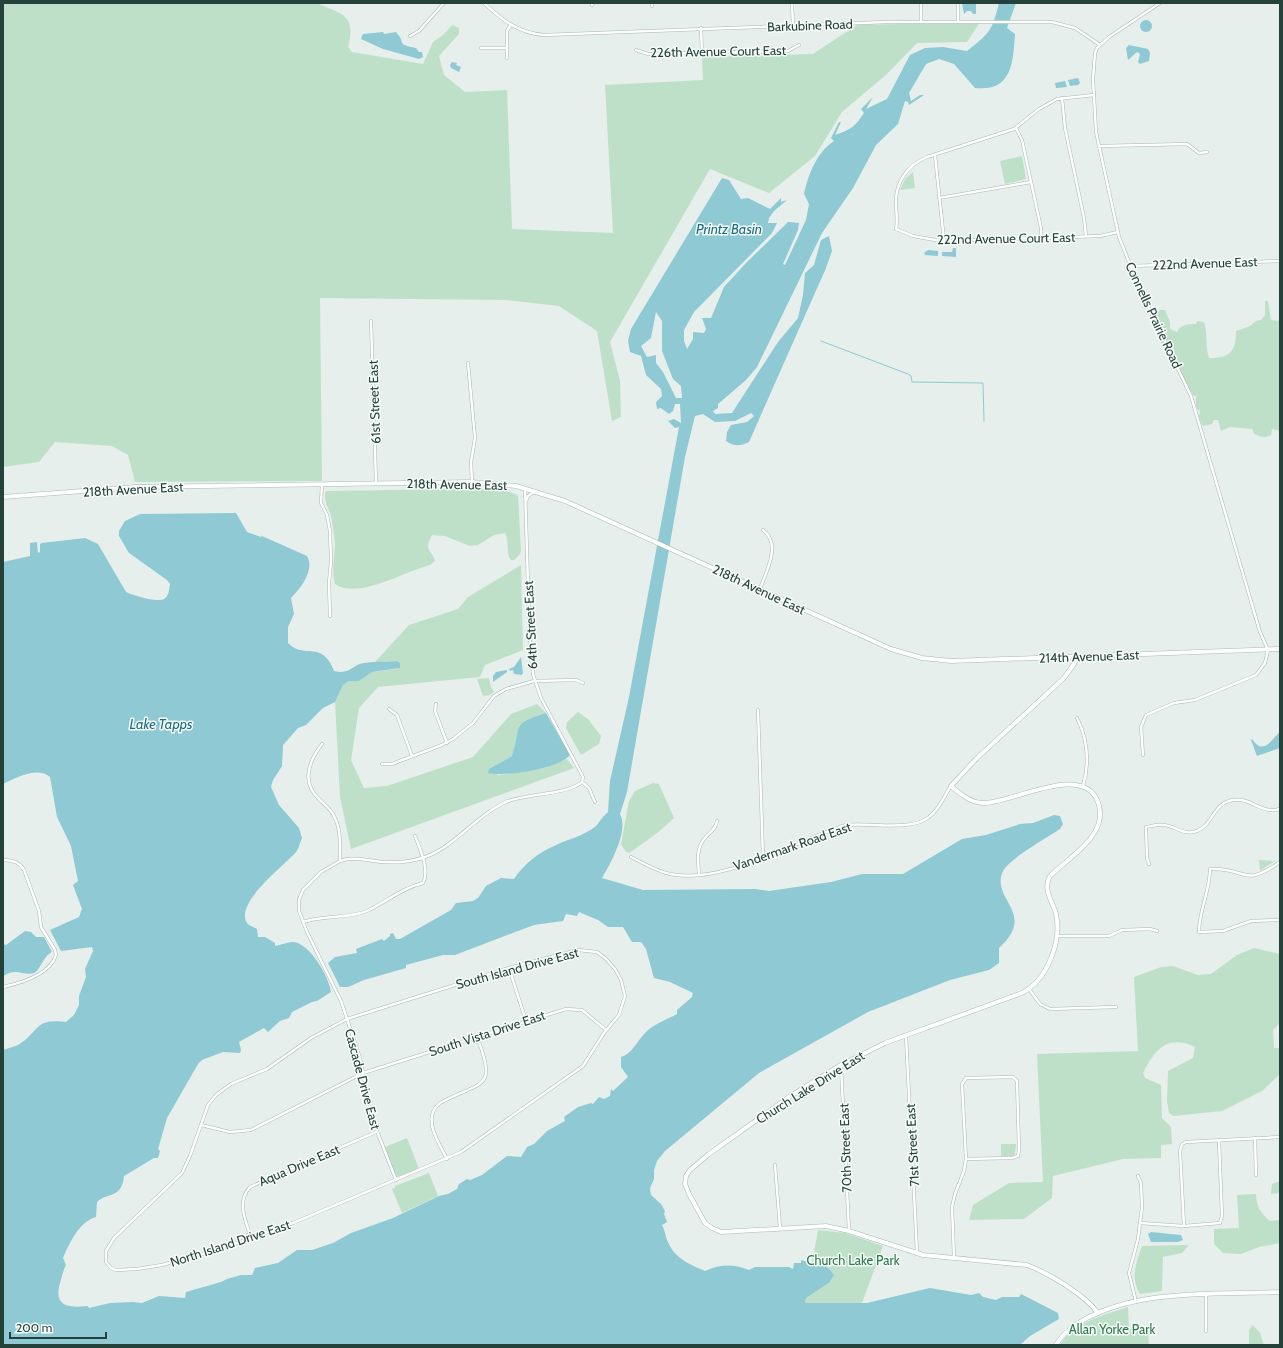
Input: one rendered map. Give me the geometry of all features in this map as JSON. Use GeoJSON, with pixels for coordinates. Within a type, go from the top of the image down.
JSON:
{"type":"FeatureCollection","features":[{"type":"Feature","properties":{"kind":"street"},"geometry":{"type":"LineString","coordinates":[[410,36],[419,31],[444,3]]}},
{"type":"Feature","properties":{"kind":"street"},"geometry":{"type":"LineString","coordinates":[[484,3],[510,26],[507,31],[507,58]]}},
{"type":"Feature","properties":{"kind":"street"},"geometry":{"type":"LineString","coordinates":[[792,3],[793,26]]}},
{"type":"Feature","properties":{"kind":"street"},"geometry":{"type":"LineString","coordinates":[[921,3],[921,22]]}},
{"type":"Feature","properties":{"kind":"street"},"geometry":{"type":"LineString","coordinates":[[958,3],[958,22]]}},
{"type":"Feature","properties":{"kind":"street"},"geometry":{"type":"LineString","coordinates":[[1100,45],[1160,3]]}},
{"type":"Feature","properties":{"kind":"street","name":"Barkubine Road"},"geometry":{"type":"LineString","coordinates":[[510,26],[544,34],[921,22],[1052,22],[1064,24],[1086,35],[1100,45]]}},
{"type":"Feature","properties":{"kind":"street"},"geometry":{"type":"LineString","coordinates":[[701,28],[702,53]]}},
{"type":"Feature","properties":{"kind":"street","name":"226th Avenue Court East"},"geometry":{"type":"LineString","coordinates":[[636,50],[648,54],[788,51],[799,45]]}},
{"type":"Feature","properties":{"kind":"street","name":"Connells Prairie Road"},"geometry":{"type":"LineString","coordinates":[[1100,45],[1095,54],[1093,64],[1096,132],[1118,232],[1131,266],[1191,396],[1260,632],[1268,650]]}},
{"type":"Feature","properties":{"kind":"street"},"geometry":{"type":"LineString","coordinates":[[481,48],[506,48]]}},
{"type":"Feature","properties":{"kind":"street"},"geometry":{"type":"LineString","coordinates":[[944,241],[934,155],[1016,128],[1046,104],[1062,98],[1094,95]]}},
{"type":"Feature","properties":{"kind":"street"},"geometry":{"type":"LineString","coordinates":[[1062,98],[1064,128],[1084,218],[1086,236]]}},
{"type":"Feature","properties":{"kind":"street"},"geometry":{"type":"LineString","coordinates":[[1016,128],[1022,140],[1041,228],[1041,238]]}},
{"type":"Feature","properties":{"kind":"street"},"geometry":{"type":"LineString","coordinates":[[1100,146],[1187,144],[1199,152],[1207,152]]}},
{"type":"Feature","properties":{"kind":"street","name":"222nd Avenue Court East"},"geometry":{"type":"LineString","coordinates":[[934,155],[919,160],[908,169],[900,182],[896,194],[896,229],[923,239],[944,241],[1100,236],[1118,232]]}},
{"type":"Feature","properties":{"kind":"street"},"geometry":{"type":"LineString","coordinates":[[939,198],[1031,182]]}},
{"type":"Feature","properties":{"kind":"street","name":"222nd Avenue East"},"geometry":{"type":"LineString","coordinates":[[1131,266],[1280,261]]}},
{"type":"Feature","properties":{"kind":"street","name":"61st Street East"},"geometry":{"type":"LineString","coordinates":[[371,321],[376,483]]}},
{"type":"Feature","properties":{"kind":"street"},"geometry":{"type":"LineString","coordinates":[[468,363],[475,438],[471,462],[472,482]]}},
{"type":"Feature","properties":{"kind":"street","name":"218th Avenue East"},"geometry":{"type":"LineString","coordinates":[[3,497],[136,487],[472,482],[506,484],[525,488],[565,501],[900,652]]}},
{"type":"Feature","properties":{"kind":"street"},"geometry":{"type":"LineString","coordinates":[[322,484],[321,503],[327,515],[330,531],[331,561],[328,583],[330,616]]}},
{"type":"Feature","properties":{"kind":"street","name":"64th Street East"},"geometry":{"type":"LineString","coordinates":[[525,488],[530,655],[534,681],[583,777],[582,782],[589,788],[595,802]]}},
{"type":"Feature","properties":{"kind":"street"},"geometry":{"type":"LineString","coordinates":[[525,504],[529,495],[537,492]]}},
{"type":"Feature","properties":{"kind":"street"},"geometry":{"type":"LineString","coordinates":[[760,589],[772,551],[771,540],[768,534],[763,530]]}},
{"type":"Feature","properties":{"kind":"street","name":"214th Avenue East"},"geometry":{"type":"LineString","coordinates":[[900,652],[922,658],[949,661],[1280,649]]}},
{"type":"Feature","properties":{"kind":"street"},"geometry":{"type":"LineString","coordinates":[[1143,754],[1141,727],[1146,715],[1174,703],[1195,700],[1249,679],[1260,670],[1268,650]]}},
{"type":"Feature","properties":{"kind":"street","name":"Vandermark Road East"},"geometry":{"type":"LineString","coordinates":[[630,857],[654,869],[670,874],[699,874],[730,868],[763,857],[846,825],[865,823],[904,825],[919,822],[933,813],[951,786],[976,759],[1064,678],[1077,657]]}},
{"type":"Feature","properties":{"kind":"street"},"geometry":{"type":"LineString","coordinates":[[382,764],[392,764],[447,743],[467,729],[488,702],[499,692],[534,681],[576,680],[583,683]]}},
{"type":"Feature","properties":{"kind":"street"},"geometry":{"type":"LineString","coordinates":[[436,704],[435,711],[447,743]]}},
{"type":"Feature","properties":{"kind":"street"},"geometry":{"type":"LineString","coordinates":[[389,709],[397,715],[412,756]]}},
{"type":"Feature","properties":{"kind":"street"},"geometry":{"type":"LineString","coordinates":[[758,710],[763,857]]}},
{"type":"Feature","properties":{"kind":"street"},"geometry":{"type":"LineString","coordinates":[[951,786],[970,800],[985,803],[1043,788],[1084,786],[1088,748],[1082,727],[1077,718]]}},
{"type":"Feature","properties":{"kind":"street"},"geometry":{"type":"LineString","coordinates":[[322,744],[311,760],[308,778],[313,792],[333,813],[337,821],[339,830],[340,861],[350,859],[394,863],[423,858],[446,846],[477,820],[499,805],[514,799],[578,786],[582,782]]}},
{"type":"Feature","properties":{"kind":"street","name":"Church Lake Drive East"},"geometry":{"type":"LineString","coordinates":[[1084,786],[1091,791],[1095,797],[1099,808],[1099,817],[1095,831],[1089,841],[1055,871],[1047,881],[1048,891],[1057,918],[1056,936],[1047,967],[1039,979],[1029,989],[869,1050],[841,1065],[792,1095],[734,1136],[690,1170],[686,1176],[685,1184],[689,1194],[706,1223],[712,1228],[721,1232],[826,1226],[849,1231],[917,1254],[1020,1264],[1032,1267],[1086,1300],[1098,1313]]}},
{"type":"Feature","properties":{"kind":"street"},"geometry":{"type":"LineString","coordinates":[[1149,864],[1147,858],[1146,827],[1163,824],[1184,832],[1195,832],[1206,825],[1219,807],[1232,800],[1246,800],[1266,810],[1280,809]]}},
{"type":"Feature","properties":{"kind":"street"},"geometry":{"type":"LineString","coordinates":[[699,874],[699,847],[714,828],[717,821]]}},
{"type":"Feature","properties":{"kind":"street"},"geometry":{"type":"LineString","coordinates":[[303,922],[317,918],[355,914],[367,911],[413,885],[423,884],[425,871],[423,858],[415,836]]}},
{"type":"Feature","properties":{"kind":"street"},"geometry":{"type":"LineString","coordinates":[[3,860],[13,861],[20,865],[24,870],[39,911],[40,925],[56,950],[56,955],[51,964],[34,976],[3,987]]}},
{"type":"Feature","properties":{"kind":"street","name":"Cascade Drive East"},"geometry":{"type":"LineString","coordinates":[[340,861],[321,872],[302,893],[298,905],[303,922],[339,996],[360,1058],[368,1106],[376,1132],[396,1180]]}},
{"type":"Feature","properties":{"kind":"street"},"geometry":{"type":"LineString","coordinates":[[1280,862],[1265,872],[1251,877],[1222,869],[1210,869],[1210,884],[1200,921],[1199,932],[1223,931],[1251,921],[1280,920]]}},
{"type":"Feature","properties":{"kind":"street"},"geometry":{"type":"LineString","coordinates":[[1056,936],[1109,936],[1122,930],[1150,928],[1157,931]]}},
{"type":"Feature","properties":{"kind":"street","name":"South Island Drive East"},"geometry":{"type":"LineString","coordinates":[[347,1020],[509,968],[574,951],[585,950],[596,952],[606,959],[615,969],[625,993],[625,1001],[621,1011],[606,1030],[583,1066],[475,1142],[447,1159],[396,1180]]}},
{"type":"Feature","properties":{"kind":"street"},"geometry":{"type":"LineString","coordinates":[[509,968],[526,1021]]}},
{"type":"Feature","properties":{"kind":"street"},"geometry":{"type":"LineString","coordinates":[[1029,989],[1040,1004],[1050,1010],[1116,1007]]}},
{"type":"Feature","properties":{"kind":"street","name":"South Vista Drive East"},"geometry":{"type":"LineString","coordinates":[[201,1125],[230,1132],[251,1130],[363,1074],[566,1009],[575,1008],[588,1014],[606,1030]]}},
{"type":"Feature","properties":{"kind":"street","name":"North Island Drive East"},"geometry":{"type":"LineString","coordinates":[[347,1020],[311,1038],[273,1066],[234,1082],[219,1092],[208,1105],[190,1156],[182,1173],[114,1238],[106,1251],[106,1262],[111,1268],[116,1270],[149,1267],[191,1258],[251,1238],[396,1180]]}},
{"type":"Feature","properties":{"kind":"street","name":"71st Street East"},"geometry":{"type":"LineString","coordinates":[[906,1036],[917,1254]]}},
{"type":"Feature","properties":{"kind":"street"},"geometry":{"type":"LineString","coordinates":[[447,1159],[431,1124],[431,1117],[435,1108],[440,1103],[476,1087],[483,1081],[486,1072],[485,1063],[477,1037]]}},
{"type":"Feature","properties":{"kind":"street","name":"70th Street East"},"geometry":{"type":"LineString","coordinates":[[841,1065],[849,1231]]}},
{"type":"Feature","properties":{"kind":"street"},"geometry":{"type":"LineString","coordinates":[[954,1258],[952,1207],[954,1194],[964,1172],[966,1159],[963,1081],[966,1078],[1015,1078],[1017,1081],[1018,1156],[1012,1158],[966,1159]]}},
{"type":"Feature","properties":{"kind":"street","name":"Aqua Drive East"},"geometry":{"type":"LineString","coordinates":[[251,1238],[242,1204],[245,1194],[250,1186],[376,1132]]}},
{"type":"Feature","properties":{"kind":"street"},"geometry":{"type":"LineString","coordinates":[[1184,1226],[1181,1145],[1186,1142],[1280,1137]]}},
{"type":"Feature","properties":{"kind":"street"},"geometry":{"type":"LineString","coordinates":[[1255,1138],[1256,1175]]}},
{"type":"Feature","properties":{"kind":"street"},"geometry":{"type":"LineString","coordinates":[[1140,1223],[1184,1226],[1216,1224],[1221,1220],[1219,1141]]}},
{"type":"Feature","properties":{"kind":"street"},"geometry":{"type":"LineString","coordinates":[[775,1166],[780,1228]]}},
{"type":"Feature","properties":{"kind":"street"},"geometry":{"type":"LineString","coordinates":[[1136,1302],[1129,1273],[1140,1223],[1141,1183],[1138,1176]]}},
{"type":"Feature","properties":{"kind":"street"},"geometry":{"type":"LineString","coordinates":[[1056,1345],[1064,1334],[1098,1313],[1136,1302],[1166,1296],[1280,1292]]}},
{"type":"Feature","properties":{"kind":"street"},"geometry":{"type":"LineString","coordinates":[[1206,1295],[1206,1331]]}},
{"type":"Feature","properties":{"kind":"green space"},"geometry":{"type":"Polygon","coordinates":[[[3,3],[317,3],[340,13],[348,21],[350,36],[348,47],[352,52],[423,64],[433,42],[443,35],[452,25],[459,28],[459,34],[439,56],[444,75],[465,92],[507,90],[512,229],[613,233],[605,85],[703,80],[702,57],[813,54],[857,25],[980,22],[967,42],[917,43],[886,75],[842,112],[815,156],[769,193],[710,169],[610,342],[620,381],[621,417],[612,421],[597,331],[559,306],[505,300],[320,298],[322,481],[135,482],[128,455],[112,446],[55,442],[39,462],[3,467],[3,3]]]}},
{"type":"Feature","properties":{"kind":"green space"},"geometry":{"type":"Polygon","coordinates":[[[1022,156],[1026,179],[1005,184],[1000,161],[1022,156]]]}},
{"type":"Feature","properties":{"kind":"green space"},"geometry":{"type":"Polygon","coordinates":[[[913,172],[915,188],[900,190],[905,179],[913,172]]]}},
{"type":"Feature","properties":{"kind":"green space"},"geometry":{"type":"Polygon","coordinates":[[[1265,301],[1268,301],[1271,320],[1278,321],[1280,318],[1280,431],[1272,429],[1271,435],[1264,437],[1254,434],[1252,429],[1230,427],[1221,431],[1218,420],[1214,420],[1212,424],[1203,426],[1199,418],[1200,411],[1196,408],[1196,396],[1184,387],[1184,378],[1178,374],[1180,364],[1172,360],[1169,347],[1164,346],[1160,342],[1161,325],[1155,319],[1155,314],[1160,310],[1165,310],[1170,322],[1170,329],[1177,332],[1184,325],[1196,324],[1197,321],[1204,322],[1209,358],[1216,358],[1227,355],[1233,349],[1236,331],[1261,320],[1265,315],[1265,301]]]}},
{"type":"Feature","properties":{"kind":"green space"},"geometry":{"type":"Polygon","coordinates":[[[490,489],[505,491],[518,496],[521,550],[520,554],[514,560],[511,560],[509,557],[505,533],[494,535],[478,545],[470,546],[445,536],[432,535],[428,548],[435,561],[430,565],[369,587],[356,589],[345,588],[335,584],[333,568],[335,543],[331,517],[325,499],[326,491],[490,489]]]}},
{"type":"Feature","properties":{"kind":"green space"},"geometry":{"type":"Polygon","coordinates":[[[521,565],[523,650],[485,665],[480,677],[378,687],[359,708],[351,760],[364,788],[387,786],[473,757],[511,714],[537,704],[546,713],[527,720],[522,724],[519,727],[512,756],[489,769],[498,775],[545,768],[567,759],[574,768],[351,849],[340,797],[335,702],[343,685],[349,681],[359,681],[372,672],[397,669],[397,661],[375,662],[409,625],[458,609],[468,597],[521,565]]]}},
{"type":"Feature","properties":{"kind":"green space"},"geometry":{"type":"Polygon","coordinates":[[[489,678],[494,692],[490,695],[483,696],[477,679],[489,678]]]}},
{"type":"Feature","properties":{"kind":"green space"},"geometry":{"type":"Polygon","coordinates":[[[578,712],[588,719],[601,736],[599,744],[581,755],[566,728],[567,722],[578,712]]]}},
{"type":"Feature","properties":{"kind":"green space"},"geometry":{"type":"Polygon","coordinates":[[[653,783],[659,784],[674,818],[647,841],[629,853],[626,852],[621,844],[629,801],[635,791],[653,783]]]}},
{"type":"Feature","properties":{"kind":"green space"},"geometry":{"type":"Polygon","coordinates":[[[1259,860],[1275,861],[1260,871],[1259,860]]]}},
{"type":"Feature","properties":{"kind":"green space"},"geometry":{"type":"Polygon","coordinates":[[[1254,948],[1280,954],[1280,1023],[1273,1030],[1274,1048],[1280,1048],[1280,1074],[1262,1091],[1222,1111],[1173,1116],[1169,1113],[1167,1101],[1168,1071],[1193,1058],[1195,1047],[1185,1043],[1169,1043],[1157,1051],[1143,1073],[1145,1078],[1161,1085],[1162,1118],[1171,1127],[1172,1144],[1161,1145],[1161,1158],[1123,1159],[1053,1176],[1052,1198],[1024,1219],[969,1220],[973,1205],[1009,1183],[1043,1182],[1037,1054],[1138,1051],[1134,977],[1161,967],[1173,966],[1198,975],[1211,974],[1237,955],[1254,948]]]}},
{"type":"Feature","properties":{"kind":"green space"},"geometry":{"type":"Polygon","coordinates":[[[407,1138],[419,1169],[398,1177],[395,1175],[385,1147],[407,1138]]]}},
{"type":"Feature","properties":{"kind":"green space"},"geometry":{"type":"Polygon","coordinates":[[[1001,1144],[1016,1144],[1015,1154],[1013,1156],[1001,1156],[1001,1144]]]}},
{"type":"Feature","properties":{"kind":"green space"},"geometry":{"type":"Polygon","coordinates":[[[429,1173],[438,1196],[402,1213],[392,1189],[395,1188],[395,1186],[429,1173]]]}},
{"type":"Feature","properties":{"kind":"green space"},"geometry":{"type":"Polygon","coordinates":[[[1280,1181],[1280,1193],[1271,1194],[1272,1184],[1280,1181]]]}},
{"type":"Feature","properties":{"kind":"green space"},"geometry":{"type":"Polygon","coordinates":[[[1256,1194],[1258,1206],[1264,1215],[1270,1221],[1280,1220],[1280,1243],[1259,1247],[1241,1254],[1223,1253],[1214,1244],[1214,1229],[1239,1228],[1237,1195],[1256,1194]]]}},
{"type":"Feature","properties":{"kind":"green space","name":"Church Lake Park"},"geometry":{"type":"Polygon","coordinates":[[[818,1230],[845,1233],[883,1246],[862,1303],[805,1303],[806,1298],[829,1283],[812,1263],[818,1230]]]}},
{"type":"Feature","properties":{"kind":"green space"},"geometry":{"type":"Polygon","coordinates":[[[1189,1245],[1182,1253],[1163,1257],[1162,1291],[1140,1294],[1135,1282],[1135,1270],[1142,1246],[1189,1245]]]}},
{"type":"Feature","properties":{"kind":"green space","name":"Allan Yorke Park"},"geometry":{"type":"Polygon","coordinates":[[[1128,1307],[1129,1329],[1148,1329],[1149,1345],[1060,1345],[1073,1330],[1081,1325],[1099,1316],[1128,1307]]]}},
{"type":"Feature","properties":{"kind":"green space"},"geometry":{"type":"Polygon","coordinates":[[[1253,1325],[1260,1333],[1264,1345],[1249,1345],[1249,1330],[1253,1325]]]}},
{"type":"Feature","properties":{"kind":"water"},"geometry":{"type":"Polygon","coordinates":[[[962,3],[976,3],[976,14],[973,14],[971,11],[967,11],[964,14],[962,3]]]}},
{"type":"Feature","properties":{"kind":"water","name":"Lake Tapps"},"geometry":{"type":"Polygon","coordinates":[[[999,3],[1016,3],[1007,28],[1015,34],[1013,55],[1008,73],[997,85],[987,88],[975,88],[954,64],[939,59],[926,64],[909,93],[911,101],[920,95],[924,95],[909,105],[908,102],[905,101],[898,124],[876,145],[853,188],[822,233],[757,367],[746,380],[718,404],[718,408],[713,411],[715,414],[732,413],[778,342],[798,318],[803,295],[805,273],[814,265],[821,240],[829,236],[832,251],[826,268],[749,442],[738,445],[726,441],[727,432],[731,425],[747,422],[754,416],[751,413],[735,421],[715,422],[703,414],[695,416],[685,457],[627,792],[620,814],[622,821],[621,837],[610,864],[602,878],[643,890],[755,889],[769,891],[831,882],[862,874],[903,874],[962,839],[986,835],[1020,824],[1033,823],[1054,815],[1060,816],[1063,824],[1060,829],[1013,860],[1003,871],[1001,881],[1002,890],[1011,907],[1014,916],[1014,925],[1010,936],[999,948],[999,963],[989,970],[950,980],[868,1012],[759,1073],[665,1151],[657,1161],[654,1170],[654,1179],[650,1188],[651,1195],[661,1204],[665,1211],[664,1214],[667,1222],[662,1225],[671,1248],[679,1257],[705,1271],[722,1266],[738,1267],[749,1270],[755,1267],[789,1267],[793,1269],[794,1263],[801,1263],[801,1260],[812,1263],[819,1262],[822,1263],[834,1275],[829,1283],[806,1298],[805,1303],[867,1303],[930,1288],[971,1295],[979,1293],[983,1297],[996,1300],[1002,1297],[1019,1297],[1021,1294],[1058,1313],[1059,1319],[1030,1336],[1020,1345],[3,1345],[3,1050],[18,1045],[42,1024],[55,1021],[66,1022],[74,1015],[79,1005],[79,996],[86,977],[85,969],[93,951],[92,947],[61,951],[50,930],[79,917],[82,909],[73,885],[78,881],[71,846],[57,817],[50,777],[39,773],[26,774],[3,784],[3,562],[30,556],[30,543],[37,542],[38,553],[40,552],[40,544],[42,543],[85,538],[98,544],[126,592],[145,598],[161,600],[167,596],[170,584],[167,580],[129,553],[119,536],[119,531],[125,521],[140,514],[236,513],[247,532],[261,537],[262,536],[307,556],[309,561],[306,578],[291,598],[294,614],[288,627],[288,643],[294,648],[312,651],[324,656],[329,661],[334,671],[339,672],[347,671],[360,664],[368,662],[397,661],[400,663],[400,668],[372,672],[359,681],[349,681],[343,685],[335,702],[323,708],[306,725],[298,728],[283,745],[282,766],[273,780],[271,787],[279,805],[299,828],[302,838],[296,852],[262,885],[254,895],[248,905],[245,915],[247,923],[257,929],[258,937],[265,937],[275,943],[275,946],[293,942],[306,948],[323,970],[331,992],[317,1001],[292,1012],[289,1018],[280,1021],[268,1032],[264,1028],[239,1042],[241,1050],[240,1053],[223,1052],[202,1060],[198,1064],[167,1118],[158,1149],[160,1151],[158,1158],[154,1158],[124,1176],[123,1183],[117,1192],[97,1202],[96,1217],[85,1223],[72,1239],[63,1258],[66,1265],[58,1291],[61,1301],[69,1306],[88,1306],[89,1308],[110,1303],[142,1303],[159,1296],[185,1298],[186,1292],[241,1275],[252,1275],[255,1268],[278,1263],[297,1250],[312,1250],[333,1243],[351,1233],[393,1218],[439,1196],[448,1194],[457,1189],[459,1184],[467,1179],[470,1180],[482,1175],[507,1156],[521,1157],[527,1147],[534,1144],[547,1131],[565,1121],[564,1117],[578,1107],[591,1103],[593,1104],[599,1097],[604,1099],[610,1096],[611,1089],[613,1091],[628,1077],[621,1067],[621,1057],[632,1050],[648,1030],[677,1014],[677,1010],[692,997],[693,993],[670,982],[654,978],[646,949],[641,942],[632,942],[623,927],[608,927],[598,920],[579,912],[577,916],[566,914],[563,921],[534,925],[455,955],[443,955],[406,965],[406,968],[364,980],[348,987],[340,987],[328,963],[335,957],[357,953],[356,949],[382,939],[384,941],[390,936],[390,934],[393,933],[396,939],[400,939],[451,910],[456,903],[473,901],[478,898],[486,886],[501,878],[514,879],[522,868],[537,856],[548,849],[581,835],[596,826],[608,812],[610,781],[629,697],[679,427],[675,428],[668,421],[674,419],[681,423],[680,404],[675,404],[673,411],[669,414],[661,408],[657,409],[656,402],[662,396],[661,389],[646,375],[641,356],[630,352],[628,341],[631,329],[722,178],[729,180],[741,199],[748,198],[770,209],[781,198],[781,202],[787,200],[774,211],[769,218],[768,223],[777,223],[772,233],[694,312],[684,330],[684,341],[687,349],[693,339],[693,332],[704,333],[706,329],[702,318],[711,318],[724,287],[788,222],[799,223],[798,230],[783,264],[785,265],[806,220],[809,204],[804,194],[808,179],[818,158],[834,141],[831,138],[839,122],[841,122],[835,135],[848,130],[858,122],[864,113],[861,109],[873,97],[866,109],[887,99],[910,55],[925,48],[943,47],[967,51],[981,40],[989,31],[999,3]],[[656,312],[651,338],[641,346],[647,357],[656,355],[656,363],[663,372],[676,398],[682,398],[681,386],[673,379],[662,351],[662,321],[656,312]]]}},
{"type":"Feature","properties":{"kind":"water"},"geometry":{"type":"Polygon","coordinates":[[[1144,20],[1148,20],[1152,26],[1148,32],[1144,32],[1140,28],[1140,24],[1144,20]]]}},
{"type":"Feature","properties":{"kind":"water"},"geometry":{"type":"Polygon","coordinates":[[[383,32],[384,34],[396,32],[403,44],[416,48],[419,52],[422,52],[423,57],[419,59],[383,49],[361,39],[363,34],[383,32]]]}},
{"type":"Feature","properties":{"kind":"water"},"geometry":{"type":"Polygon","coordinates":[[[1129,45],[1148,49],[1150,53],[1149,61],[1140,64],[1138,62],[1140,54],[1137,52],[1128,60],[1126,48],[1129,45]]]}},
{"type":"Feature","properties":{"kind":"water"},"geometry":{"type":"Polygon","coordinates":[[[452,62],[457,63],[456,65],[461,67],[459,72],[451,68],[450,65],[452,62]]]}},
{"type":"Feature","properties":{"kind":"water"},"geometry":{"type":"Polygon","coordinates":[[[1078,78],[1080,83],[1078,85],[1070,86],[1068,80],[1078,78]]]}},
{"type":"Feature","properties":{"kind":"water"},"geometry":{"type":"Polygon","coordinates":[[[1065,81],[1067,87],[1056,88],[1055,83],[1065,81]]]}},
{"type":"Feature","properties":{"kind":"water"},"geometry":{"type":"Polygon","coordinates":[[[953,248],[956,248],[956,257],[942,256],[942,252],[952,252],[953,248]]]}},
{"type":"Feature","properties":{"kind":"water"},"geometry":{"type":"Polygon","coordinates":[[[928,250],[938,251],[938,256],[925,255],[924,253],[928,250]]]}},
{"type":"Feature","properties":{"kind":"water"},"geometry":{"type":"Polygon","coordinates":[[[521,657],[523,673],[522,675],[514,674],[513,670],[510,671],[509,669],[514,667],[521,657]]]}},
{"type":"Feature","properties":{"kind":"water"},"geometry":{"type":"Polygon","coordinates":[[[507,670],[507,672],[493,682],[493,676],[496,672],[507,670]]]}},
{"type":"Feature","properties":{"kind":"water"},"geometry":{"type":"Polygon","coordinates":[[[546,713],[570,755],[564,760],[555,764],[531,771],[506,774],[488,773],[489,769],[512,756],[519,727],[527,720],[546,713]]]}},
{"type":"Feature","properties":{"kind":"water"},"geometry":{"type":"Polygon","coordinates":[[[1280,732],[1280,748],[1257,756],[1251,740],[1252,739],[1260,746],[1264,746],[1271,742],[1280,732]]]}},
{"type":"Feature","properties":{"kind":"water"},"geometry":{"type":"Polygon","coordinates":[[[25,931],[31,932],[36,937],[44,937],[52,952],[46,957],[34,973],[12,972],[3,976],[3,944],[6,945],[25,931]]]}},
{"type":"Feature","properties":{"kind":"water"},"geometry":{"type":"Polygon","coordinates":[[[1151,1232],[1181,1235],[1183,1240],[1178,1242],[1151,1242],[1148,1234],[1151,1232]]]}},
{"type":"Feature","properties":{"kind":"waterway"},"geometry":{"type":"LineString","coordinates":[[821,341],[908,374],[911,376],[912,382],[983,383],[984,421]]}},
{"type":"Feature","properties":{"kind":"water label","name":"Printz Basin"},"geometry":{"type":"Point","coordinates":[729,229]}}]}
